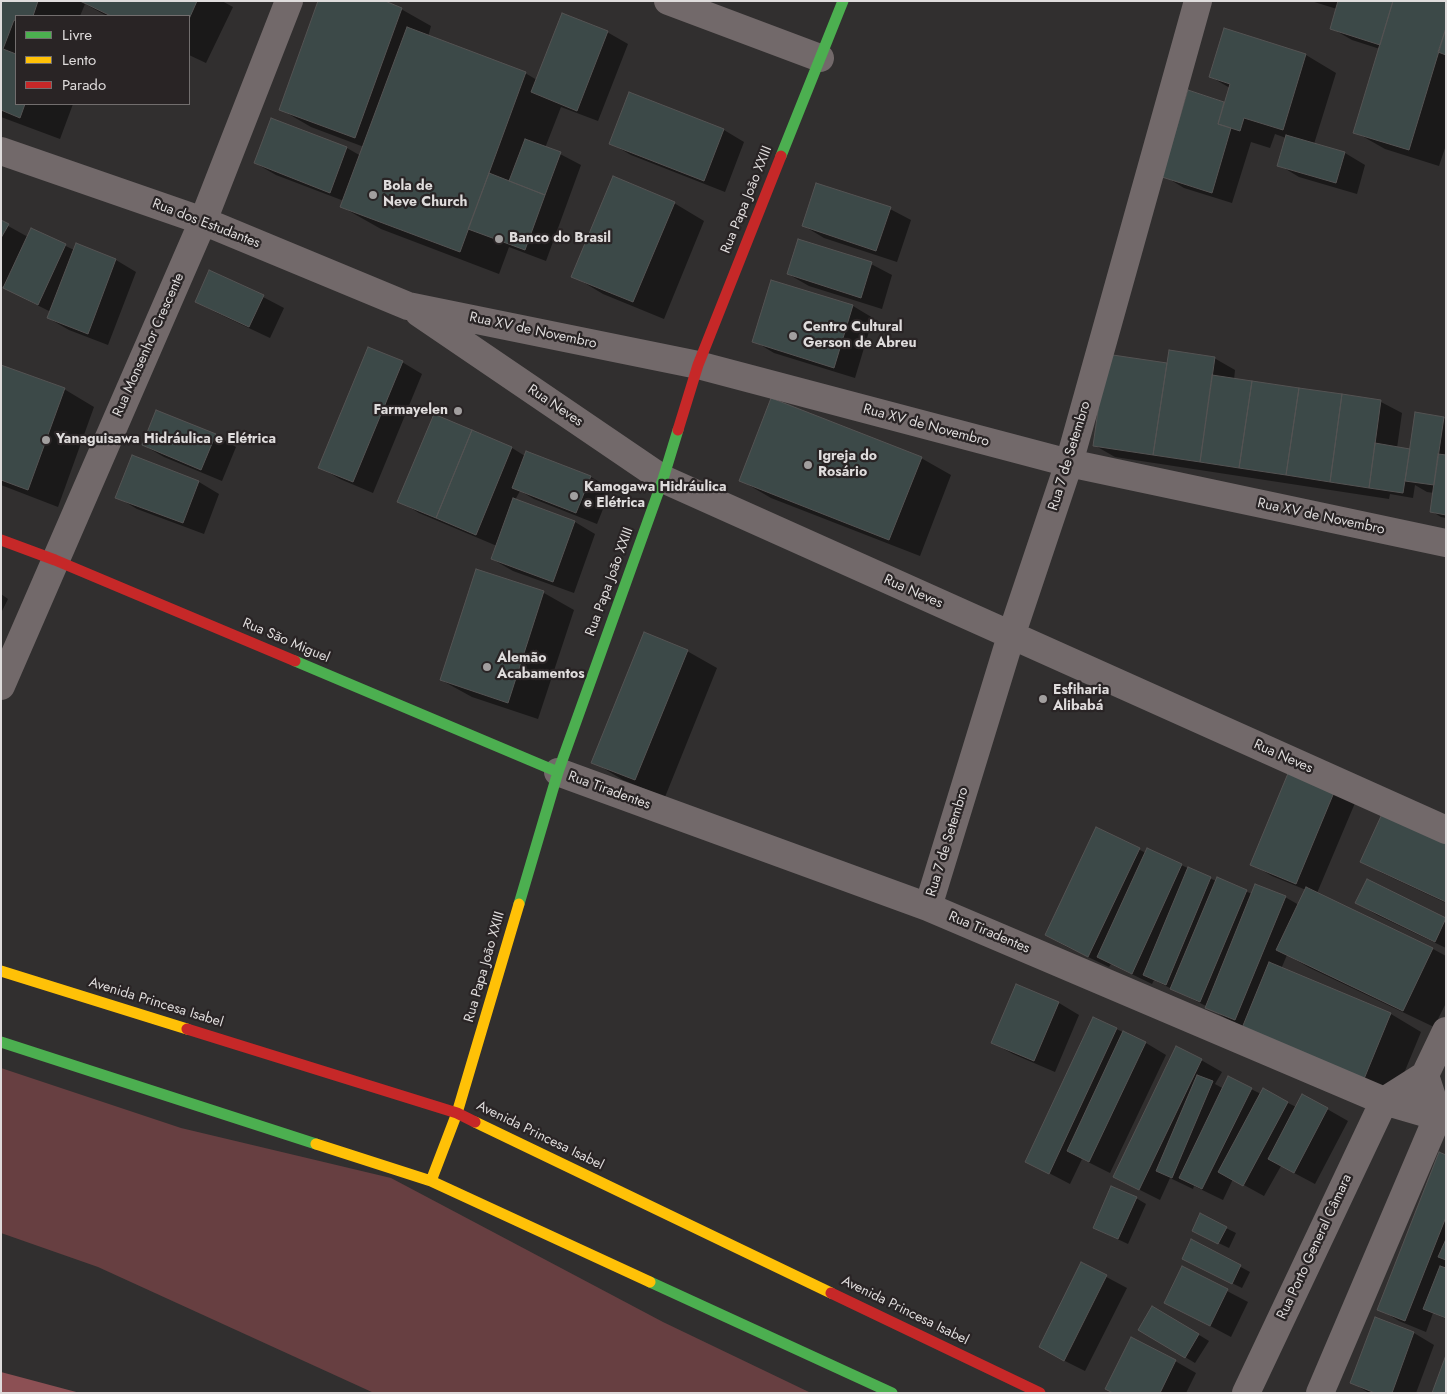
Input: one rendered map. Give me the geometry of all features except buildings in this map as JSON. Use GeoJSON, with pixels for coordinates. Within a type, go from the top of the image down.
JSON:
{"type":"FeatureCollection","features":[{"type":"Feature","properties":{"kind":"main road","name":"Rua Papa João XXIII"},"geometry":{"type":"LineString","coordinates":[[431,1181],[457,1114],[558,772],[663,479],[698,366],[843,1]]}},
{"type":"Feature","properties":{"kind":"main road","name":"Rua São Miguel"},"geometry":{"type":"LineString","coordinates":[[1,540],[55,560],[558,772]]}},
{"type":"Feature","properties":{"kind":"main road","name":"Avenida Princesa Isabel"},"geometry":{"type":"LineString","coordinates":[[1,971],[457,1114],[1040,1393]]}},
{"type":"Feature","properties":{"kind":"main road"},"geometry":{"type":"LineString","coordinates":[[1,1042],[431,1181],[892,1393]]}},
{"type":"Feature","properties":{"kind":"street","name":"Rua Monsenhor Crescente"},"geometry":{"type":"LineString","coordinates":[[1,686],[202,221],[288,1]]}},
{"type":"Feature","properties":{"kind":"street"},"geometry":{"type":"LineString","coordinates":[[668,1],[820,58]]}},
{"type":"Feature","properties":{"kind":"street","name":"Rua 7 de Setembro"},"geometry":{"type":"LineString","coordinates":[[928,907],[1011,636],[1069,463],[1198,1]]}},
{"type":"Feature","properties":{"kind":"street","name":"Rua dos Estudantes"},"geometry":{"type":"LineString","coordinates":[[1,151],[202,221],[408,306]]}},
{"type":"Feature","properties":{"kind":"street","name":"Rua XV de Novembro"},"geometry":{"type":"LineString","coordinates":[[408,306],[698,366],[1069,463],[1446,543]]}},
{"type":"Feature","properties":{"kind":"street","name":"Rua Neves"},"geometry":{"type":"LineString","coordinates":[[408,306],[663,479],[1446,830]]}},
{"type":"Feature","properties":{"kind":"street","name":"Rua Tiradentes"},"geometry":{"type":"LineString","coordinates":[[558,772],[928,907],[1384,1101],[1442,1117]]}},
{"type":"Feature","properties":{"kind":"street"},"geometry":{"type":"LineString","coordinates":[[1384,1101],[1425,1075],[1446,1031]]}},
{"type":"Feature","properties":{"kind":"street"},"geometry":{"type":"LineString","coordinates":[[1320,1393],[1442,1117],[1425,1075]]}},
{"type":"Feature","properties":{"kind":"street","name":"Rua Porto General Câmara"},"geometry":{"type":"LineString","coordinates":[[1246,1393],[1384,1101]]}},
{"type":"Feature","properties":{"kind":"shaded area"},"geometry":{"type":"Polygon","coordinates":[[[1,1068],[181,1128],[391,1178],[663,1322],[811,1393],[374,1393],[98,1267],[1,1233],[1,1068]]]}},
{"type":"Feature","properties":{"kind":"shaded area"},"geometry":{"type":"Polygon","coordinates":[[[1,1372],[80,1393],[1,1393],[1,1372]]]}},
{"type":"Feature","properties":{"kind":"traffic: fast"},"geometry":{"type":"LineString","coordinates":[[781,156],[843,1]]}},
{"type":"Feature","properties":{"kind":"traffic: fast"},"geometry":{"type":"LineString","coordinates":[[519,904],[558,772],[663,479],[678,430]]}},
{"type":"Feature","properties":{"kind":"traffic: fast"},"geometry":{"type":"LineString","coordinates":[[295,661],[558,772]]}},
{"type":"Feature","properties":{"kind":"traffic: fast"},"geometry":{"type":"LineString","coordinates":[[1,1042],[316,1144]]}},
{"type":"Feature","properties":{"kind":"traffic: fast"},"geometry":{"type":"LineString","coordinates":[[650,1282],[892,1393]]}},
{"type":"Feature","properties":{"kind":"traffic: slow"},"geometry":{"type":"LineString","coordinates":[[431,1181],[457,1113],[519,904]]}},
{"type":"Feature","properties":{"kind":"traffic: slow"},"geometry":{"type":"LineString","coordinates":[[1,971],[187,1029]]}},
{"type":"Feature","properties":{"kind":"traffic: slow"},"geometry":{"type":"LineString","coordinates":[[475,1122],[831,1293]]}},
{"type":"Feature","properties":{"kind":"traffic: slow"},"geometry":{"type":"LineString","coordinates":[[316,1144],[431,1181],[650,1282]]}},
{"type":"Feature","properties":{"kind":"traffic: jam"},"geometry":{"type":"LineString","coordinates":[[678,430],[698,365],[781,156]]}},
{"type":"Feature","properties":{"kind":"traffic: jam"},"geometry":{"type":"LineString","coordinates":[[1,540],[55,560],[295,661]]}},
{"type":"Feature","properties":{"kind":"traffic: jam"},"geometry":{"type":"LineString","coordinates":[[187,1029],[457,1113],[475,1122]]}},
{"type":"Feature","properties":{"kind":"traffic: jam"},"geometry":{"type":"LineString","coordinates":[[831,1293],[1040,1393]]}},
{"type":"Feature","properties":{"kind":"place","name":"Bola de Neve Church"},"geometry":{"type":"Point","coordinates":[373,195]}},
{"type":"Feature","properties":{"kind":"place","name":"Banco do Brasil"},"geometry":{"type":"Point","coordinates":[499,239]}},
{"type":"Feature","properties":{"kind":"place","name":"Centro Cultural Gerson de Abreu"},"geometry":{"type":"Point","coordinates":[793,336]}},
{"type":"Feature","properties":{"kind":"place","name":"Farmayelen"},"geometry":{"type":"Point","coordinates":[458,411]}},
{"type":"Feature","properties":{"kind":"place","name":"Yanaguisawa Hidráulica e Elétrica"},"geometry":{"type":"Point","coordinates":[46,440]}},
{"type":"Feature","properties":{"kind":"place","name":"Igreja do Rosário"},"geometry":{"type":"Point","coordinates":[808,465]}},
{"type":"Feature","properties":{"kind":"place","name":"Kamogawa Hidráulica e Elétrica"},"geometry":{"type":"Point","coordinates":[574,496]}},
{"type":"Feature","properties":{"kind":"place","name":"Alemão Acabamentos"},"geometry":{"type":"Point","coordinates":[487,667]}},
{"type":"Feature","properties":{"kind":"place","name":"Esfiharia Alibabá"},"geometry":{"type":"Point","coordinates":[1043,699]}}]}
